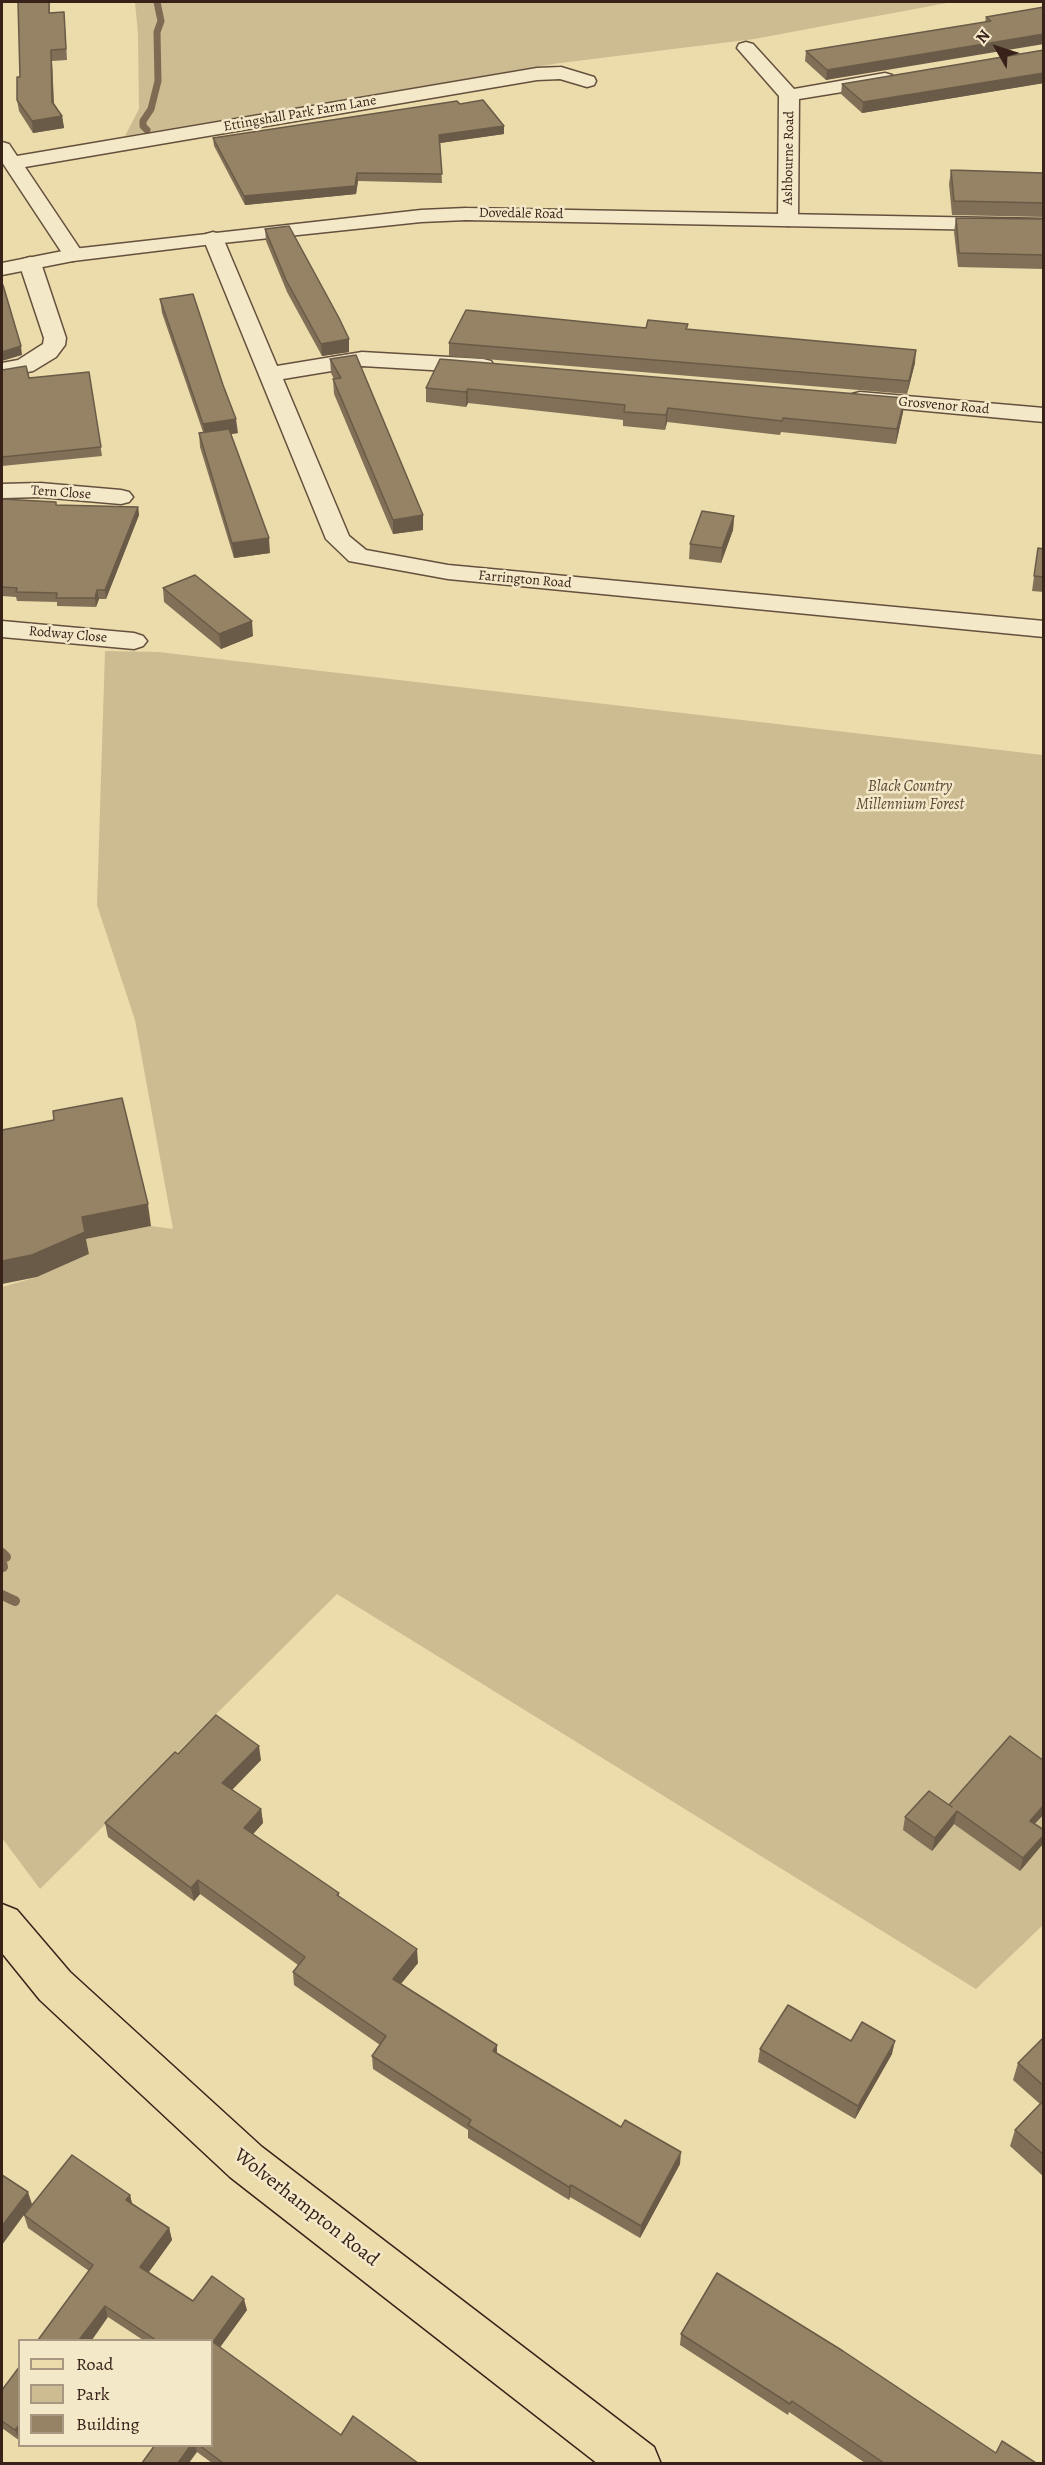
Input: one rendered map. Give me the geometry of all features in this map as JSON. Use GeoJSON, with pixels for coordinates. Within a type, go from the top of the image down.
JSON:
{"type":"FeatureCollection","features":[{"type":"Feature","properties":{"kind":"main road","name":"Wolverhampton Road"},"geometry":{"type":"LineString","coordinates":[[2,1923],[55,1986],[246,2162],[637,2463]]}},
{"type":"Feature","properties":{"kind":"street"},"geometry":{"type":"LineString","coordinates":[[746,48],[789,95],[907,75]]}},
{"type":"Feature","properties":{"kind":"street","name":"Ettingshall Park Farm Lane"},"geometry":{"type":"LineString","coordinates":[[7,155],[537,74],[561,74],[587,81]]}},
{"type":"Feature","properties":{"kind":"street","name":"Ashbourne Road"},"geometry":{"type":"LineString","coordinates":[[788,220],[789,95]]}},
{"type":"Feature","properties":{"kind":"street"},"geometry":{"type":"LineString","coordinates":[[7,155],[74,255]]}},
{"type":"Feature","properties":{"kind":"street","name":"Dovedale Road"},"geometry":{"type":"LineString","coordinates":[[2,269],[74,255],[213,238],[421,216],[466,214],[1044,225]]}},
{"type":"Feature","properties":{"kind":"street","name":"Farrington Road"},"geometry":{"type":"LineString","coordinates":[[213,238],[338,539],[358,556],[448,572],[1044,629]]}},
{"type":"Feature","properties":{"kind":"street"},"geometry":{"type":"LineString","coordinates":[[2,370],[25,366],[48,352],[54,345],[55,338],[30,263]]}},
{"type":"Feature","properties":{"kind":"street"},"geometry":{"type":"LineString","coordinates":[[270,374],[362,359],[508,368]]}},
{"type":"Feature","properties":{"kind":"street","name":"Grosvenor Road"},"geometry":{"type":"LineString","coordinates":[[841,397],[1044,415]]}},
{"type":"Feature","properties":{"kind":"street","name":"Tern Close"},"geometry":{"type":"LineString","coordinates":[[2,490],[40,490],[121,497]]}},
{"type":"Feature","properties":{"kind":"street","name":"Rodway Close"},"geometry":{"type":"LineString","coordinates":[[2,628],[134,641]]}},
{"type":"Feature","properties":{"kind":"green space"},"geometry":{"type":"Polygon","coordinates":[[[135,2],[952,2],[754,39],[560,63],[125,136],[139,109],[138,34],[135,2]]]}},
{"type":"Feature","properties":{"kind":"green space","name":"Black Country Millennium Forest"},"geometry":{"type":"Polygon","coordinates":[[[105,651],[158,652],[1043,755],[1043,1925],[976,1989],[337,1594],[40,1889],[2,1838],[2,1287],[37,1277],[89,1254],[86,1239],[151,1226],[173,1229],[135,1020],[97,905],[105,651]]]}},
{"type":"Feature","properties":{"kind":"building"},"geometry":{"type":"Polygon","coordinates":[[[18,2],[49,2],[49,13],[64,12],[66,49],[51,50],[52,102],[62,116],[32,121],[17,100],[17,77],[20,77],[18,2]]]}},
{"type":"Feature","properties":{"kind":"building"},"geometry":{"type":"Polygon","coordinates":[[[1044,7],[1044,34],[827,70],[806,51],[991,21],[986,17],[1044,7]]]}},
{"type":"Feature","properties":{"kind":"building"},"geometry":{"type":"Polygon","coordinates":[[[1044,50],[1044,73],[863,102],[842,84],[1044,50]]]}},
{"type":"Feature","properties":{"kind":"building"},"geometry":{"type":"Polygon","coordinates":[[[483,100],[504,126],[439,135],[442,174],[357,173],[355,186],[244,196],[213,138],[457,101],[460,104],[483,100]]]}},
{"type":"Feature","properties":{"kind":"building"},"geometry":{"type":"Polygon","coordinates":[[[951,170],[1044,173],[1044,203],[954,201],[951,170]]]}},
{"type":"Feature","properties":{"kind":"building"},"geometry":{"type":"Polygon","coordinates":[[[956,218],[1044,219],[1044,255],[959,253],[956,218]]]}},
{"type":"Feature","properties":{"kind":"building"},"geometry":{"type":"Polygon","coordinates":[[[289,226],[349,339],[321,344],[286,280],[265,229],[289,226]]]}},
{"type":"Feature","properties":{"kind":"building"},"geometry":{"type":"Polygon","coordinates":[[[2,285],[21,346],[2,352],[2,285]]]}},
{"type":"Feature","properties":{"kind":"building"},"geometry":{"type":"Polygon","coordinates":[[[193,294],[236,419],[203,424],[160,299],[193,294]]]}},
{"type":"Feature","properties":{"kind":"building"},"geometry":{"type":"Polygon","coordinates":[[[466,310],[646,328],[648,320],[688,324],[686,329],[916,350],[909,381],[449,343],[466,310]]]}},
{"type":"Feature","properties":{"kind":"building"},"geometry":{"type":"Polygon","coordinates":[[[356,355],[423,515],[393,520],[333,379],[341,378],[330,359],[356,355]]]}},
{"type":"Feature","properties":{"kind":"building"},"geometry":{"type":"Polygon","coordinates":[[[440,359],[905,398],[897,429],[783,418],[782,421],[668,408],[666,415],[624,412],[625,405],[468,389],[466,392],[426,388],[440,359]]]}},
{"type":"Feature","properties":{"kind":"building"},"geometry":{"type":"Polygon","coordinates":[[[26,366],[29,378],[89,372],[101,447],[2,457],[2,370],[26,366]]]}},
{"type":"Feature","properties":{"kind":"building"},"geometry":{"type":"Polygon","coordinates":[[[229,429],[269,538],[232,543],[199,433],[229,429]]]}},
{"type":"Feature","properties":{"kind":"building"},"geometry":{"type":"Polygon","coordinates":[[[2,499],[56,502],[56,505],[138,507],[105,590],[97,590],[95,598],[56,598],[57,593],[16,592],[17,588],[2,587],[2,499]]]}},
{"type":"Feature","properties":{"kind":"building"},"geometry":{"type":"Polygon","coordinates":[[[702,511],[734,516],[722,548],[690,544],[702,511]]]}},
{"type":"Feature","properties":{"kind":"building"},"geometry":{"type":"Polygon","coordinates":[[[1038,548],[1044,549],[1044,577],[1034,576],[1038,548]]]}},
{"type":"Feature","properties":{"kind":"building"},"geometry":{"type":"Polygon","coordinates":[[[195,575],[252,621],[219,634],[163,588],[195,575]]]}},
{"type":"Feature","properties":{"kind":"building"},"geometry":{"type":"Polygon","coordinates":[[[122,1098],[148,1204],[82,1217],[85,1232],[32,1255],[2,1261],[2,1130],[54,1120],[53,1111],[122,1098]]]}},
{"type":"Feature","properties":{"kind":"building"},"geometry":{"type":"Polygon","coordinates":[[[216,1715],[259,1746],[222,1783],[261,1809],[244,1828],[417,1949],[393,1979],[497,2045],[493,2051],[621,2127],[625,2120],[681,2152],[641,2226],[571,2185],[569,2187],[468,2125],[471,2120],[372,2056],[386,2036],[293,1972],[305,1957],[198,1880],[191,1888],[105,1823],[175,1752],[178,1754],[216,1715]]]}},
{"type":"Feature","properties":{"kind":"building"},"geometry":{"type":"Polygon","coordinates":[[[1010,1736],[1044,1761],[1044,1805],[1030,1821],[1044,1830],[1044,1835],[1023,1858],[957,1811],[935,1838],[905,1817],[929,1791],[949,1805],[1010,1736]]]}},
{"type":"Feature","properties":{"kind":"building"},"geometry":{"type":"Polygon","coordinates":[[[788,2005],[851,2041],[862,2022],[895,2041],[858,2106],[760,2049],[788,2005]]]}},
{"type":"Feature","properties":{"kind":"building"},"geometry":{"type":"Polygon","coordinates":[[[1044,2037],[1044,2086],[1018,2063],[1044,2037]]]}},
{"type":"Feature","properties":{"kind":"building"},"geometry":{"type":"Polygon","coordinates":[[[1044,2100],[1044,2155],[1015,2130],[1044,2100]]]}},
{"type":"Feature","properties":{"kind":"building"},"geometry":{"type":"Polygon","coordinates":[[[72,2155],[130,2195],[126,2200],[169,2228],[140,2267],[193,2301],[212,2276],[244,2299],[213,2342],[213,2339],[154,2339],[105,2306],[80,2339],[39,2339],[93,2265],[24,2215],[72,2155]]]}},
{"type":"Feature","properties":{"kind":"building"},"geometry":{"type":"Polygon","coordinates":[[[2,2175],[28,2192],[2,2226],[2,2175]]]}},
{"type":"Feature","properties":{"kind":"building"},"geometry":{"type":"Polygon","coordinates":[[[717,2273],[843,2351],[996,2453],[1002,2441],[1036,2463],[884,2463],[792,2401],[790,2404],[681,2334],[717,2273]]]}},
{"type":"Feature","properties":{"kind":"building"},"geometry":{"type":"Polygon","coordinates":[[[213,2342],[341,2435],[353,2416],[418,2463],[223,2463],[202,2447],[213,2447],[213,2342]]]}},
{"type":"Feature","properties":{"kind":"building"},"geometry":{"type":"Polygon","coordinates":[[[18,2369],[18,2426],[15,2430],[2,2421],[2,2390],[18,2369]]]}},
{"type":"Feature","properties":{"kind":"building"},"geometry":{"type":"Polygon","coordinates":[[[154,2447],[190,2447],[178,2463],[142,2463],[154,2447]]]}},
{"type":"Feature","properties":{"kind":"waterway"},"geometry":{"type":"LineString","coordinates":[[147,130],[143,126],[143,121],[151,109],[158,81],[157,32],[161,21],[157,2]]}},
{"type":"Feature","properties":{"kind":"waterway"},"geometry":{"type":"LineString","coordinates":[[2,1553],[6,1557]]}},
{"type":"Feature","properties":{"kind":"waterway"},"geometry":{"type":"LineString","coordinates":[[2,1563],[3,1567]]}},
{"type":"Feature","properties":{"kind":"waterway"},"geometry":{"type":"LineString","coordinates":[[2,1595],[15,1601]]}}]}
